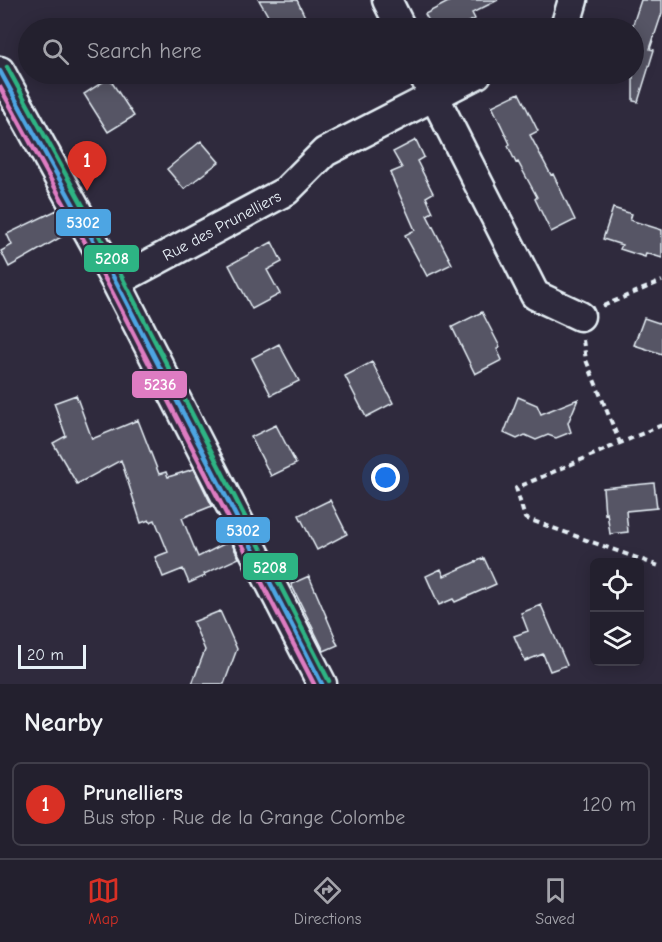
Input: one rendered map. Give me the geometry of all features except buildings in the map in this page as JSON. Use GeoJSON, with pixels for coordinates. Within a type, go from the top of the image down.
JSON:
{"type":"FeatureCollection","features":[{"type":"Feature","properties":{"kind":"street"},"geometry":{"type":"LineString","coordinates":[[387,0],[396,18]]}},
{"type":"Feature","properties":{"kind":"street"},"geometry":{"type":"LineString","coordinates":[[568,18],[573,0]]}},
{"type":"Feature","properties":{"kind":"street"},"geometry":{"type":"LineString","coordinates":[[0,71],[116,282],[322,684]]}},
{"type":"Feature","properties":{"kind":"street"},"geometry":{"type":"LineString","coordinates":[[428,85],[535,295],[580,316]]}},
{"type":"Feature","properties":{"kind":"street","name":"Rue des Prunelliers"},"geometry":{"type":"LineString","coordinates":[[116,282],[286,191],[325,152],[428,85]]}},
{"type":"Feature","properties":{"kind":"path"},"geometry":{"type":"LineString","coordinates":[[620,443],[586,360],[580,316],[662,281]]}},
{"type":"Feature","properties":{"kind":"path"},"geometry":{"type":"LineString","coordinates":[[662,425],[516,488],[525,518],[662,567]]}},
{"type":"Feature","properties":{"kind":"transit line","name":"5208"},"geometry":{"type":"LineString","coordinates":[[7,67],[123,279],[329,681]]}},
{"type":"Feature","properties":{"kind":"transit line","name":"5302"},"geometry":{"type":"LineString","coordinates":[[0,71],[116,282],[322,684]]}},
{"type":"Feature","properties":{"kind":"transit line","name":"5236"},"geometry":{"type":"LineString","coordinates":[[0,87],[109,286],[314,684]]}},
{"type":"Feature","properties":{"kind":"place","name":"Prunelliers"},"geometry":{"type":"Point","coordinates":[87,191]}}]}
